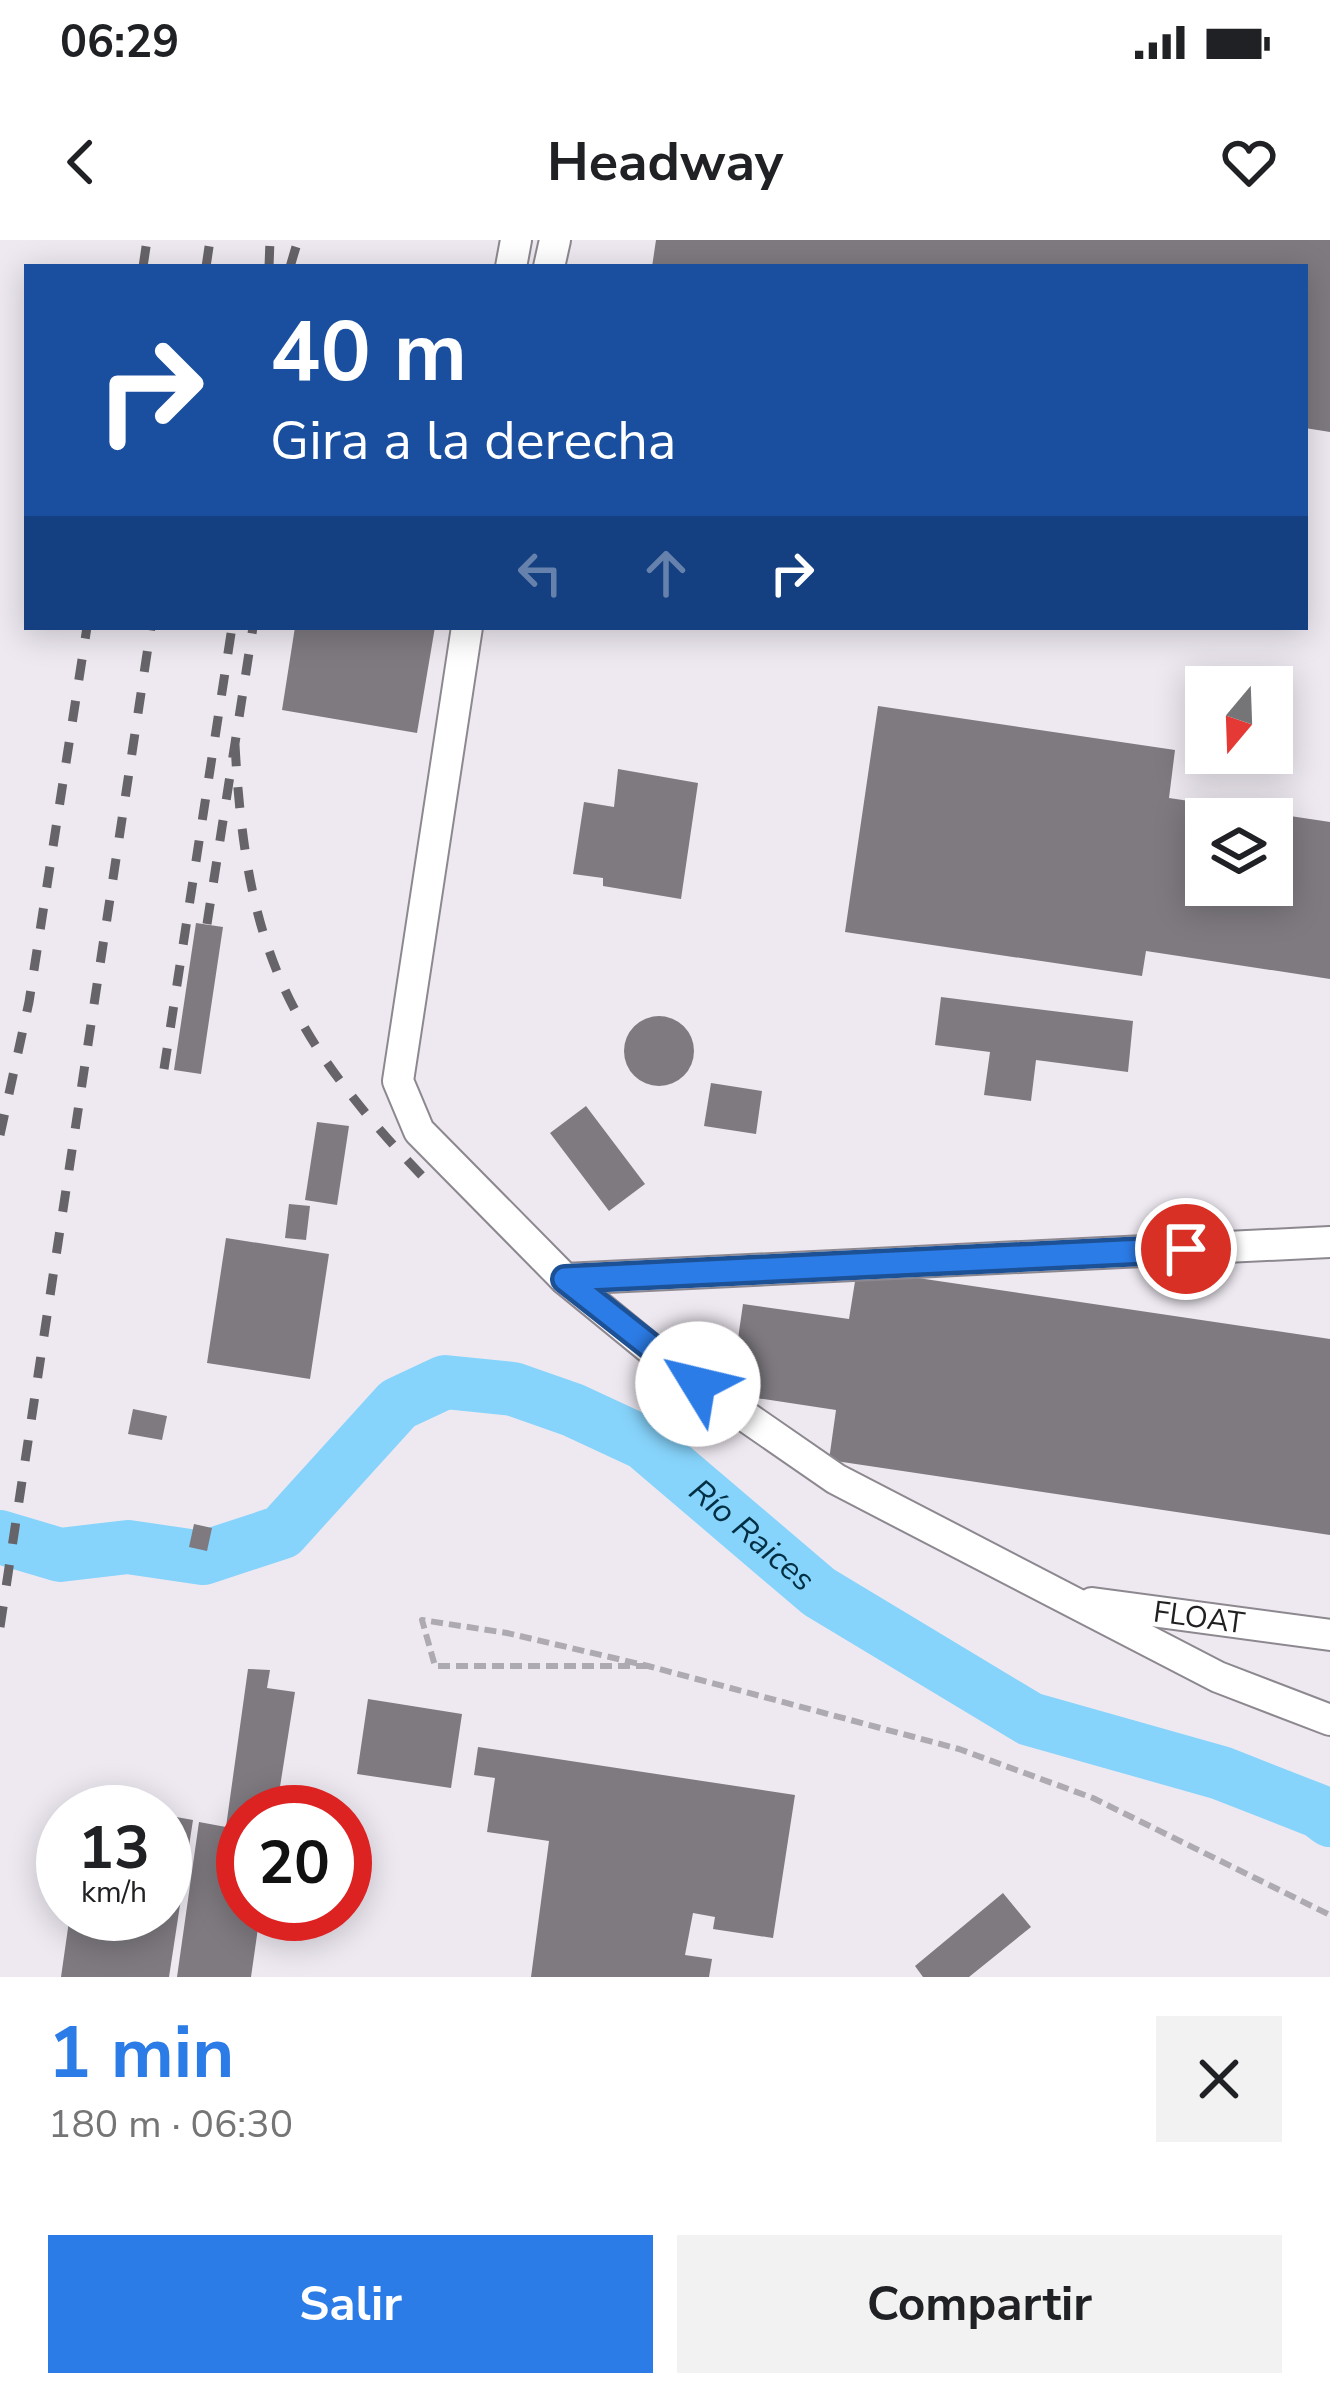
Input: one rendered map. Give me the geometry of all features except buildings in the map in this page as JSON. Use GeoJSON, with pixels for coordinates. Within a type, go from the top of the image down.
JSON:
{"type":"FeatureCollection","features":[{"type":"Feature","properties":{"kind":"lane"},"geometry":{"type":"LineString","coordinates":[[466,630],[398,1081],[419,1131],[565,1279],[664,1360],[836,1479],[1218,1677],[1330,1720]]}},
{"type":"Feature","properties":{"kind":"lane"},"geometry":{"type":"LineString","coordinates":[[565,1279],[1330,1242]]}},
{"type":"Feature","properties":{"kind":"lane","name":"FLOAT"},"geometry":{"type":"LineString","coordinates":[[1070,1600],[1330,1635]]}},
{"type":"Feature","properties":{"kind":"path"},"geometry":{"type":"LineString","coordinates":[[648,1666],[435,1666],[422,1620],[648,1666],[981,1757],[1093,1798],[1330,1915]]}},
{"type":"Feature","properties":{"kind":"waterway","name":"Río Raices"},"geometry":{"type":"LineString","coordinates":[[0,1537],[60,1555],[128,1547],[203,1558],[282,1532],[398,1404],[445,1382],[513,1389],[644,1443],[819,1592],[1030,1719],[1221,1773],[1330,1820]]}},
{"type":"Feature","properties":{"kind":"railway"},"geometry":{"type":"LineString","coordinates":[[143,264],[147,240]]}},
{"type":"Feature","properties":{"kind":"railway"},"geometry":{"type":"LineString","coordinates":[[206,264],[210,240]]}},
{"type":"Feature","properties":{"kind":"railway"},"geometry":{"type":"LineString","coordinates":[[269,264],[270,240]]}},
{"type":"Feature","properties":{"kind":"railway"},"geometry":{"type":"LineString","coordinates":[[291,264],[298,240]]}},
{"type":"Feature","properties":{"kind":"railway"},"geometry":{"type":"LineString","coordinates":[[0,1135],[29,1002],[87,630]]}},
{"type":"Feature","properties":{"kind":"railway"},"geometry":{"type":"LineString","coordinates":[[0,1627],[151,630]]}},
{"type":"Feature","properties":{"kind":"railway"},"geometry":{"type":"LineString","coordinates":[[164,1069],[232,630]]}},
{"type":"Feature","properties":{"kind":"railway"},"geometry":{"type":"LineString","coordinates":[[207,924],[253,630]]}},
{"type":"Feature","properties":{"kind":"railway"},"geometry":{"type":"LineString","coordinates":[[235,745],[250,877],[282,982],[337,1077],[424,1178]]}},
{"type":"Feature","properties":{"kind":"route"},"geometry":{"type":"LineString","coordinates":[[698,1384],[565,1279],[1186,1249]]}}]}
